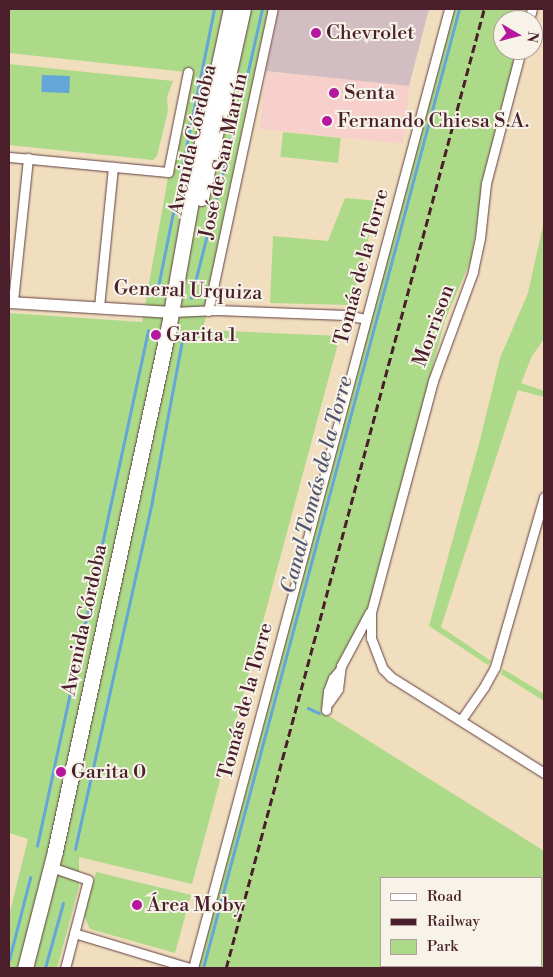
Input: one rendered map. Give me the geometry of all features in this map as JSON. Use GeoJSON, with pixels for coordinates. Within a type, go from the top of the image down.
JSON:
{"type":"FeatureCollection","features":[{"type":"Feature","properties":{"kind":"main road","name":"Avenida Córdoba"},"geometry":{"type":"LineString","coordinates":[[25,968],[51,867],[172,312],[198,161],[231,9]]}},
{"type":"Feature","properties":{"kind":"main road","name":"Avenida Córdoba"},"geometry":{"type":"LineString","coordinates":[[179,279],[210,165],[244,9]]}},
{"type":"Feature","properties":{"kind":"street","name":"José de San Martín"},"geometry":{"type":"LineString","coordinates":[[208,311],[273,9]]}},
{"type":"Feature","properties":{"kind":"street","name":"Tomás de la Torre"},"geometry":{"type":"LineString","coordinates":[[191,968],[450,9]]}},
{"type":"Feature","properties":{"kind":"street","name":"Morrison"},"geometry":{"type":"LineString","coordinates":[[328,706],[341,681],[340,671],[353,642],[370,612],[432,381],[473,272],[480,238],[486,183],[518,60]]}},
{"type":"Feature","properties":{"kind":"street"},"geometry":{"type":"LineString","coordinates":[[9,156],[168,172],[188,72]]}},
{"type":"Feature","properties":{"kind":"street"},"geometry":{"type":"LineString","coordinates":[[11,301],[28,158]]}},
{"type":"Feature","properties":{"kind":"street"},"geometry":{"type":"LineString","coordinates":[[99,307],[113,167]]}},
{"type":"Feature","properties":{"kind":"street","name":"General Urquiza"},"geometry":{"type":"LineString","coordinates":[[11,301],[172,312],[208,311],[346,315],[366,319]]}},
{"type":"Feature","properties":{"kind":"street"},"geometry":{"type":"LineString","coordinates":[[544,497],[495,667],[484,687],[461,720],[544,773]]}},
{"type":"Feature","properties":{"kind":"street","name":"Morrison"},"geometry":{"type":"LineString","coordinates":[[370,612],[371,638],[383,668],[392,677],[461,720]]}},
{"type":"Feature","properties":{"kind":"street"},"geometry":{"type":"LineString","coordinates":[[353,642],[371,638]]}},
{"type":"Feature","properties":{"kind":"street"},"geometry":{"type":"LineString","coordinates":[[51,867],[88,880],[64,968]]}},
{"type":"Feature","properties":{"kind":"street"},"geometry":{"type":"LineString","coordinates":[[74,933],[191,968]]}},
{"type":"Feature","properties":{"kind":"shaded area"},"geometry":{"type":"Polygon","coordinates":[[[279,9],[429,9],[409,86],[266,71],[279,9]]]}},
{"type":"Feature","properties":{"kind":"shaded area"},"geometry":{"type":"Polygon","coordinates":[[[266,71],[409,86],[403,144],[260,129],[266,71]]]}},
{"type":"Feature","properties":{"kind":"green space"},"geometry":{"type":"Polygon","coordinates":[[[9,9],[273,9],[208,311],[202,330],[340,336],[192,884],[79,857],[79,887],[57,968],[9,968],[9,916],[28,839],[9,833],[9,313],[142,322],[187,72],[9,53],[9,9]]]}},
{"type":"Feature","properties":{"kind":"green space"},"geometry":{"type":"Polygon","coordinates":[[[449,9],[528,9],[493,10],[493,60],[514,60],[486,165],[471,260],[445,320],[367,614],[323,712],[544,851],[544,968],[193,968],[449,9]]]}},
{"type":"Feature","properties":{"kind":"green space"},"geometry":{"type":"Polygon","coordinates":[[[9,64],[173,81],[167,97],[168,111],[157,156],[153,160],[9,145],[9,64]]]}},
{"type":"Feature","properties":{"kind":"green space"},"geometry":{"type":"Polygon","coordinates":[[[283,132],[341,138],[338,163],[280,157],[283,132]]]}},
{"type":"Feature","properties":{"kind":"green space"},"geometry":{"type":"Polygon","coordinates":[[[345,198],[378,201],[351,305],[270,303],[273,236],[328,241],[345,198]]]}},
{"type":"Feature","properties":{"kind":"green space"},"geometry":{"type":"Polygon","coordinates":[[[544,221],[544,339],[532,356],[521,383],[544,391],[544,397],[518,390],[441,627],[491,661],[488,665],[429,626],[480,440],[500,358],[528,293],[544,221]]]}},
{"type":"Feature","properties":{"kind":"green space"},"geometry":{"type":"Polygon","coordinates":[[[503,669],[544,694],[544,701],[501,674],[503,669]]]}},
{"type":"Feature","properties":{"kind":"green space","name":"Área Moby"},"geometry":{"type":"Polygon","coordinates":[[[96,872],[191,895],[175,953],[90,929],[84,915],[96,872]]]}},
{"type":"Feature","properties":{"kind":"water"},"geometry":{"type":"Polygon","coordinates":[[[42,75],[70,76],[69,93],[41,92],[42,75]]]}},
{"type":"Feature","properties":{"kind":"waterway"},"geometry":{"type":"LineString","coordinates":[[157,292],[214,9]]}},
{"type":"Feature","properties":{"kind":"waterway"},"geometry":{"type":"LineString","coordinates":[[246,80],[262,9]]}},
{"type":"Feature","properties":{"kind":"waterway","name":"Canal Tomás de la Torre"},"geometry":{"type":"LineString","coordinates":[[203,968],[459,9]]}},
{"type":"Feature","properties":{"kind":"waterway"},"geometry":{"type":"LineString","coordinates":[[191,298],[240,105]]}},
{"type":"Feature","properties":{"kind":"waterway"},"geometry":{"type":"LineString","coordinates":[[37,846],[148,331]]}},
{"type":"Feature","properties":{"kind":"waterway"},"geometry":{"type":"LineString","coordinates":[[75,849],[152,501],[183,335]]}},
{"type":"Feature","properties":{"kind":"waterway"},"geometry":{"type":"LineString","coordinates":[[308,708],[319,713]]}},
{"type":"Feature","properties":{"kind":"waterway"},"geometry":{"type":"LineString","coordinates":[[9,960],[30,878]]}},
{"type":"Feature","properties":{"kind":"waterway"},"geometry":{"type":"LineString","coordinates":[[45,968],[63,903]]}},
{"type":"Feature","properties":{"kind":"railway"},"geometry":{"type":"LineString","coordinates":[[226,968],[484,9]]}},
{"type":"Feature","properties":{"kind":"place","name":"Chevrolet"},"geometry":{"type":"Point","coordinates":[316,33]}},
{"type":"Feature","properties":{"kind":"place","name":"Senta"},"geometry":{"type":"Point","coordinates":[334,93]}},
{"type":"Feature","properties":{"kind":"place","name":"Fernando Chiesa S.A."},"geometry":{"type":"Point","coordinates":[327,121]}},
{"type":"Feature","properties":{"kind":"place","name":"Garita 1"},"geometry":{"type":"Point","coordinates":[156,335]}},
{"type":"Feature","properties":{"kind":"place","name":"Garita 0"},"geometry":{"type":"Point","coordinates":[61,772]}},
{"type":"Feature","properties":{"kind":"place","name":"Área Moby"},"geometry":{"type":"Point","coordinates":[137,905]}}]}
